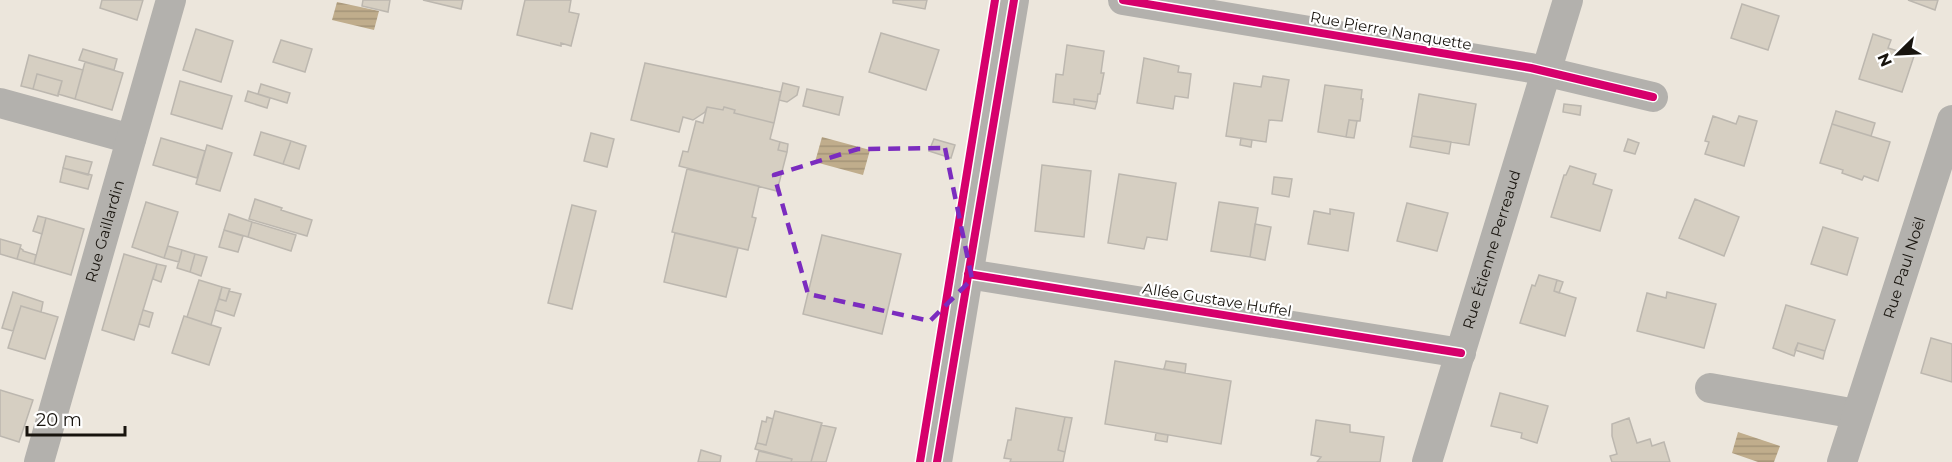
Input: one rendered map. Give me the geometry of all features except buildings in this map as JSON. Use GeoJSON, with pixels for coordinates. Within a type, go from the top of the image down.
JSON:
{"type":"FeatureCollection","features":[{"type":"Feature","properties":{"kind":"street","name":"Rue Gaillardin"},"geometry":{"type":"LineString","coordinates":[[39,462],[171,0]]}},
{"type":"Feature","properties":{"kind":"street"},"geometry":{"type":"LineString","coordinates":[[937,462],[1014,0]]}},
{"type":"Feature","properties":{"kind":"street","name":"Rue Pierre Nanquette"},"geometry":{"type":"LineString","coordinates":[[1123,0],[1546,72]]}},
{"type":"Feature","properties":{"kind":"street","name":"Rue Étienne Perreaud"},"geometry":{"type":"LineString","coordinates":[[1427,462],[1569,0]]}},
{"type":"Feature","properties":{"kind":"street"},"geometry":{"type":"LineString","coordinates":[[1546,72],[1653,97]]}},
{"type":"Feature","properties":{"kind":"street"},"geometry":{"type":"LineString","coordinates":[[0,104],[131,139]]}},
{"type":"Feature","properties":{"kind":"street","name":"Rue Paul Noël"},"geometry":{"type":"LineString","coordinates":[[1842,462],[1952,120]]}},
{"type":"Feature","properties":{"kind":"street","name":"Allée Gustave Huffel"},"geometry":{"type":"LineString","coordinates":[[968,274],[1461,353]]}},
{"type":"Feature","properties":{"kind":"street"},"geometry":{"type":"LineString","coordinates":[[1710,388],[1856,414]]}},
{"type":"Feature","properties":{"kind":"highlighted area"},"geometry":{"type":"Polygon","coordinates":[[[945,148],[972,279],[930,321],[808,294],[774,175],[858,149],[945,148]]]}},
{"type":"Feature","properties":{"kind":"shaded area"},"geometry":{"type":"Polygon","coordinates":[[[337,2],[379,11],[374,30],[332,20],[337,2]]]}},
{"type":"Feature","properties":{"kind":"shaded area"},"geometry":{"type":"Polygon","coordinates":[[[822,137],[870,150],[863,175],[815,162],[822,137]]]}},
{"type":"Feature","properties":{"kind":"shaded area"},"geometry":{"type":"Polygon","coordinates":[[[1738,432],[1780,446],[1774,462],[1758,462],[1732,453],[1738,432]]]}},
{"type":"Feature","properties":{"kind":"cycle path"},"geometry":{"type":"LineString","coordinates":[[920,462],[995,0]]}},
{"type":"Feature","properties":{"kind":"cycle path"},"geometry":{"type":"LineString","coordinates":[[937,462],[1014,0]]}},
{"type":"Feature","properties":{"kind":"cycle path"},"geometry":{"type":"LineString","coordinates":[[1123,0],[1531,68],[1653,97]]}},
{"type":"Feature","properties":{"kind":"cycle path"},"geometry":{"type":"LineString","coordinates":[[968,274],[1461,353]]}}]}
